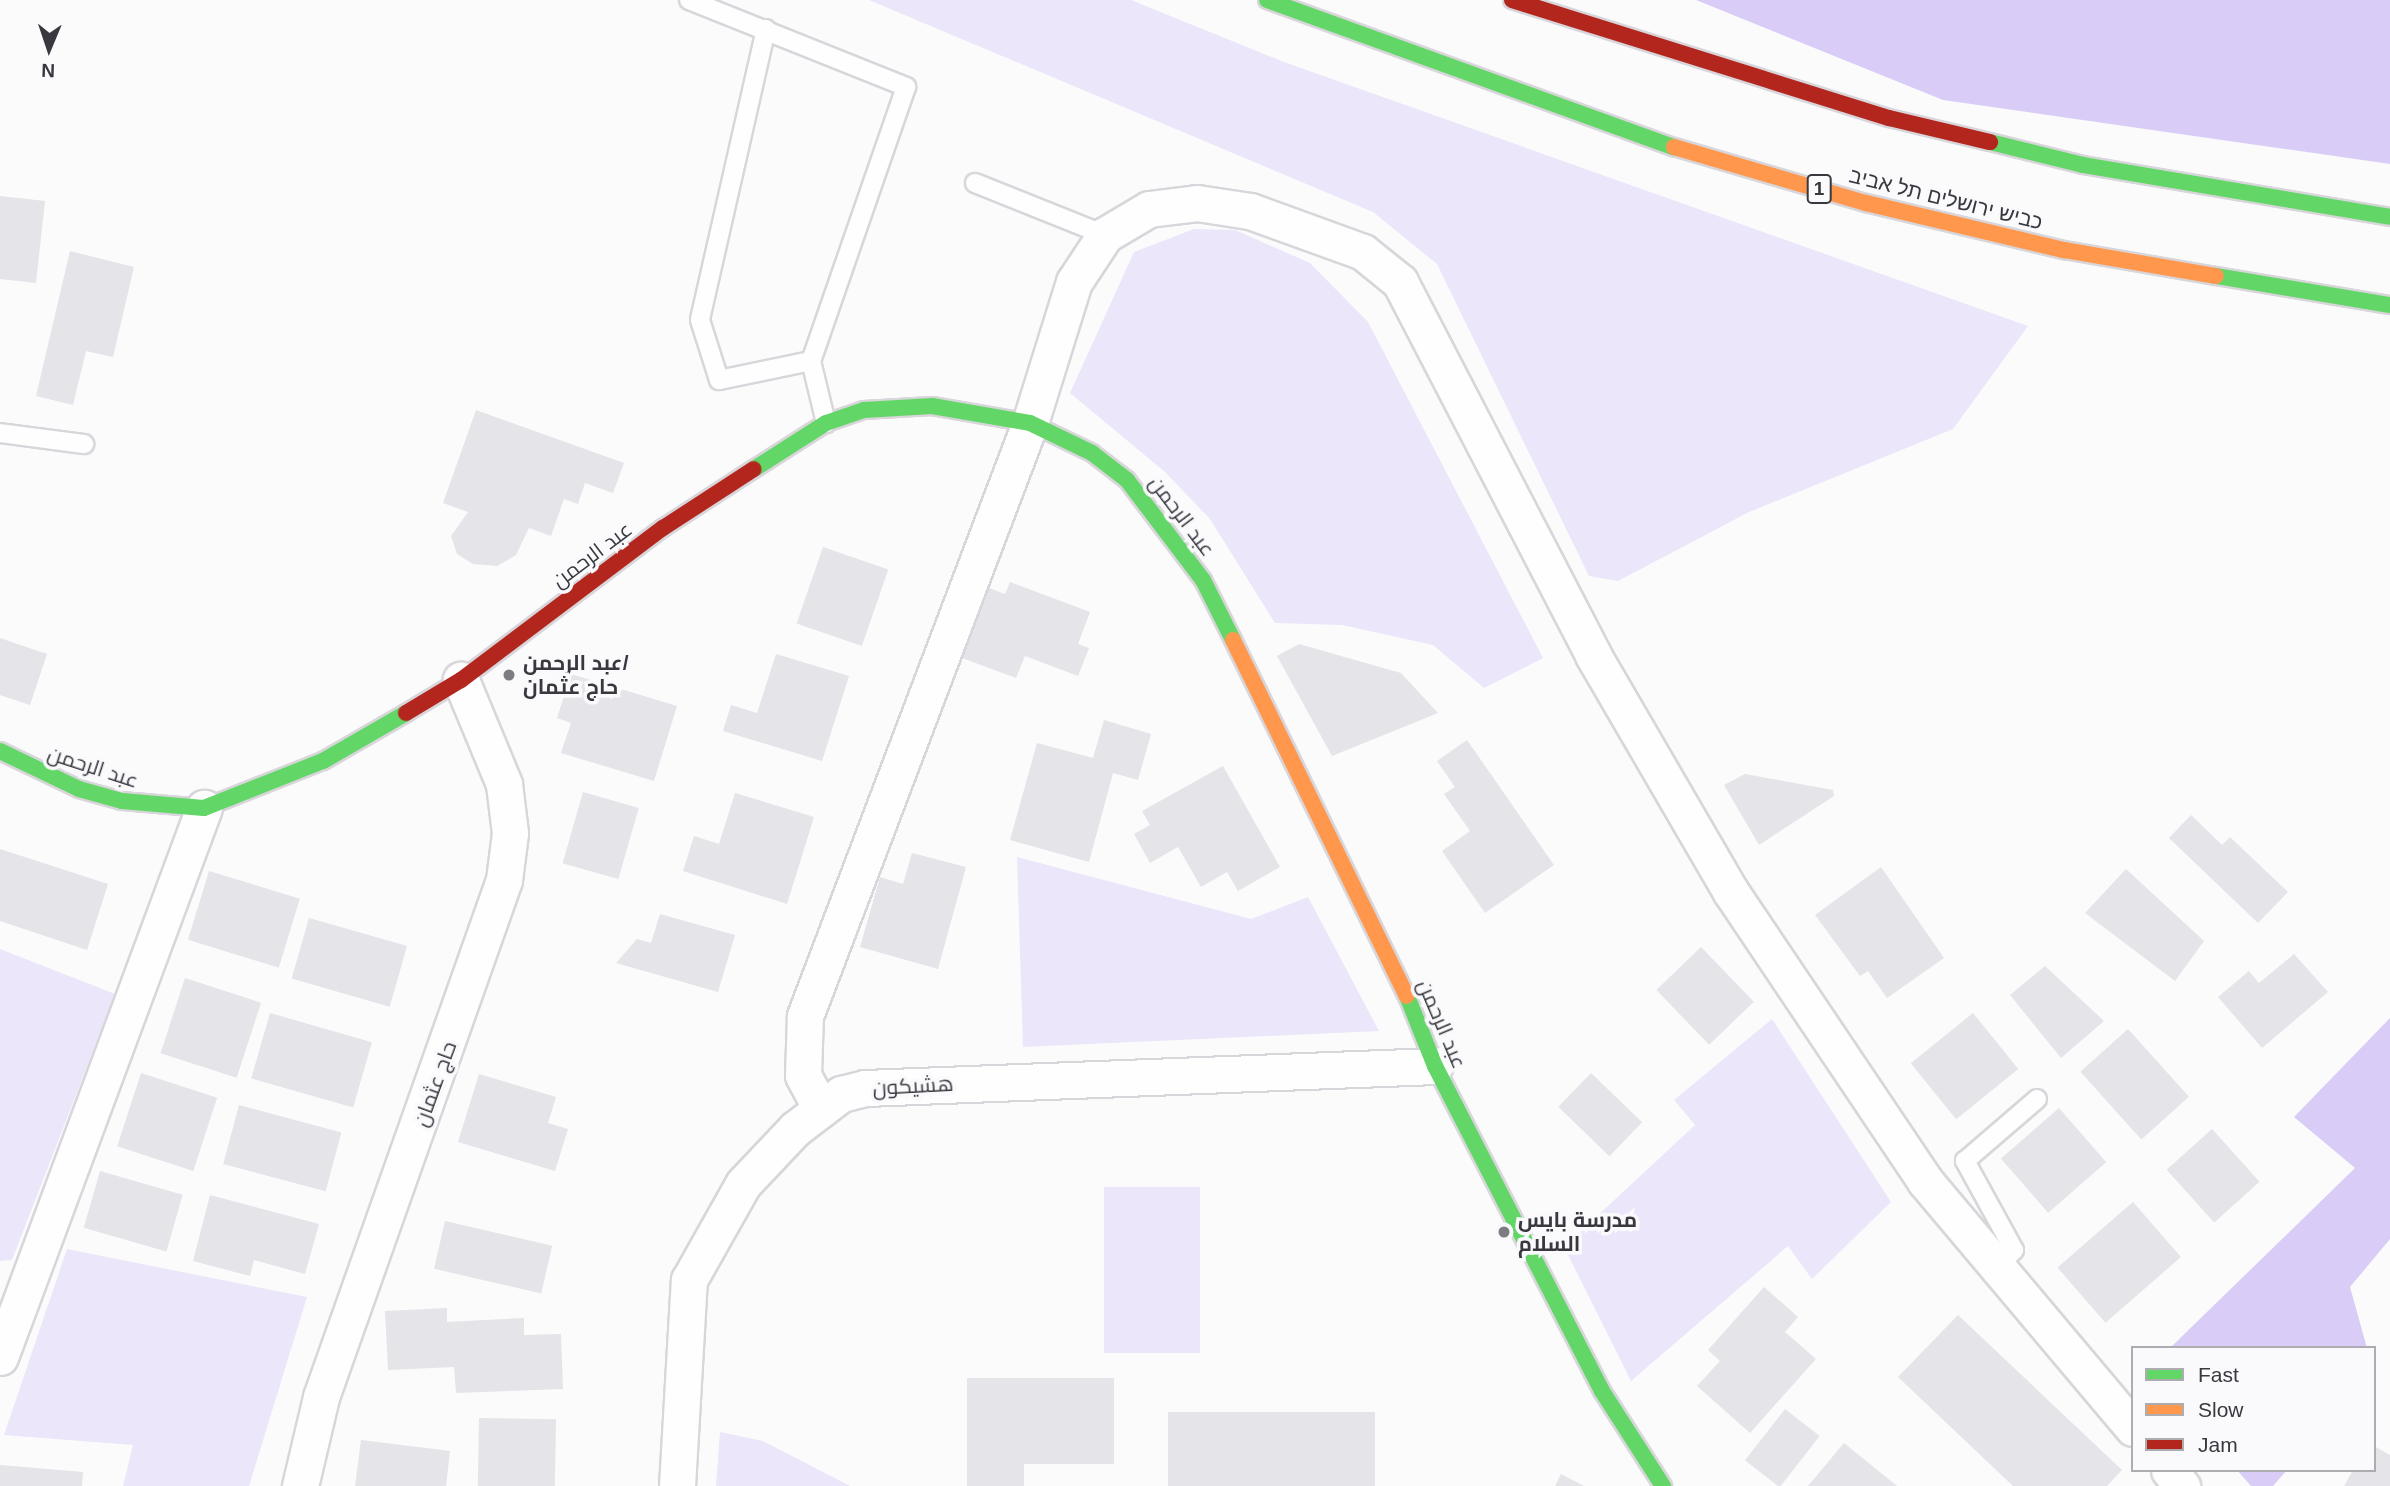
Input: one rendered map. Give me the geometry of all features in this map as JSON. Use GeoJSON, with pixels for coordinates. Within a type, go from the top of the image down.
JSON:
{"type":"FeatureCollection","features":[{"type":"Feature","properties":{"kind":"main road","name":"כביש ירושלים תל אביב"},"geometry":{"type":"LineString","coordinates":[[1267,0],[1652,140],[1866,203],[2064,250],[2390,304]]}},
{"type":"Feature","properties":{"kind":"main road"},"geometry":{"type":"LineString","coordinates":[[1512,0],[1889,118],[2082,165],[2390,217]]}},
{"type":"Feature","properties":{"kind":"main road","name":"عبد الرحمن"},"geometry":{"type":"LineString","coordinates":[[0,751],[67,784],[122,801],[204,808],[323,761],[461,680],[663,528],[826,423],[864,410],[932,406],[1030,423],[1127,480],[1178,539],[1388,950],[1435,1066],[1602,1391],[1663,1486]]}},
{"type":"Feature","properties":{"kind":"street"},"geometry":{"type":"LineString","coordinates":[[821,1109],[803,1075],[805,1016],[1030,423],[1074,282],[1105,235],[1149,209],[1197,203],[1250,211],[1363,252],[1400,282],[1593,655],[1731,892],[1925,1181],[2131,1426]]}},
{"type":"Feature","properties":{"kind":"street","name":"حاج عثمان"},"geometry":{"type":"LineString","coordinates":[[300,1486],[321,1397],[504,880],[510,833],[504,784],[461,680]]}},
{"type":"Feature","properties":{"kind":"street"},"geometry":{"type":"LineString","coordinates":[[0,1357],[204,808]]}},
{"type":"Feature","properties":{"kind":"street","name":"هشيكون"},"geometry":{"type":"LineString","coordinates":[[677,1486],[689,1280],[743,1184],[821,1109],[865,1088],[1435,1066]]}},
{"type":"Feature","properties":{"kind":"street"},"geometry":{"type":"LineString","coordinates":[[2171,1472],[2182,1486]]}},
{"type":"Feature","properties":{"kind":"lane"},"geometry":{"type":"LineString","coordinates":[[689,0],[906,87],[811,361],[826,423]]}},
{"type":"Feature","properties":{"kind":"lane"},"geometry":{"type":"LineString","coordinates":[[766,29],[700,320],[719,380],[811,361]]}},
{"type":"Feature","properties":{"kind":"lane"},"geometry":{"type":"LineString","coordinates":[[975,183],[1105,235]]}},
{"type":"Feature","properties":{"kind":"lane"},"geometry":{"type":"LineString","coordinates":[[0,433],[84,444]]}},
{"type":"Feature","properties":{"kind":"lane"},"geometry":{"type":"LineString","coordinates":[[1997,1267],[2014,1250],[1965,1161],[2037,1099]]}},
{"type":"Feature","properties":{"kind":"shaded area"},"geometry":{"type":"Polygon","coordinates":[[[869,0],[1131,0],[1284,62],[2028,326],[1953,429],[1749,512],[1618,581],[1589,576],[1437,264],[1373,212],[869,0]]]}},
{"type":"Feature","properties":{"kind":"shaded area"},"geometry":{"type":"Polygon","coordinates":[[[1696,0],[2390,0],[2390,164],[1943,100],[1696,0]]]}},
{"type":"Feature","properties":{"kind":"shaded area"},"geometry":{"type":"Polygon","coordinates":[[[1194,229],[1235,230],[1310,263],[1368,322],[1543,658],[1484,688],[1433,645],[1342,625],[1275,623],[1210,519],[1165,472],[1070,393],[1134,252],[1194,229]]]}},
{"type":"Feature","properties":{"kind":"shaded area"},"geometry":{"type":"Polygon","coordinates":[[[1017,857],[1251,919],[1308,897],[1379,1031],[1023,1047],[1017,857]]]}},
{"type":"Feature","properties":{"kind":"shaded area"},"geometry":{"type":"Polygon","coordinates":[[[0,949],[115,994],[12,1260],[0,1261],[0,949]]]}},
{"type":"Feature","properties":{"kind":"shaded area"},"geometry":{"type":"Polygon","coordinates":[[[2390,1018],[2390,1239],[2350,1287],[2366,1346],[2172,1346],[2355,1168],[2294,1117],[2390,1018]]]}},
{"type":"Feature","properties":{"kind":"shaded area"},"geometry":{"type":"Polygon","coordinates":[[[1772,1019],[1891,1202],[1812,1279],[1788,1246],[1631,1381],[1564,1247],[1695,1125],[1674,1100],[1772,1019]]]}},
{"type":"Feature","properties":{"kind":"shaded area"},"geometry":{"type":"Polygon","coordinates":[[[1104,1187],[1200,1187],[1200,1353],[1104,1353],[1104,1187]]]}},
{"type":"Feature","properties":{"kind":"shaded area"},"geometry":{"type":"Polygon","coordinates":[[[67,1249],[307,1297],[249,1486],[123,1486],[133,1445],[4,1435],[67,1249]]]}},
{"type":"Feature","properties":{"kind":"shaded area"},"geometry":{"type":"Polygon","coordinates":[[[720,1432],[763,1441],[850,1486],[716,1486],[720,1432]]]}},
{"type":"Feature","properties":{"kind":"shaded area"},"geometry":{"type":"Polygon","coordinates":[[[2239,1472],[2285,1472],[2273,1486],[2251,1486],[2239,1472]]]}},
{"type":"Feature","properties":{"kind":"building"},"geometry":{"type":"Polygon","coordinates":[[[0,196],[45,201],[36,283],[0,279],[0,196]]]}},
{"type":"Feature","properties":{"kind":"building"},"geometry":{"type":"Polygon","coordinates":[[[70,251],[134,267],[113,357],[86,351],[73,405],[36,396],[70,251]]]}},
{"type":"Feature","properties":{"kind":"building"},"geometry":{"type":"Polygon","coordinates":[[[476,410],[624,463],[613,493],[585,483],[578,504],[564,499],[551,536],[529,528],[516,555],[497,566],[473,564],[457,554],[451,536],[468,512],[443,503],[476,410]]]}},
{"type":"Feature","properties":{"kind":"building"},"geometry":{"type":"Polygon","coordinates":[[[823,547],[888,569],[862,646],[797,624],[823,547]]]}},
{"type":"Feature","properties":{"kind":"building"},"geometry":{"type":"Polygon","coordinates":[[[1010,582],[1090,612],[1078,644],[1089,648],[1078,676],[1025,656],[1016,678],[954,655],[981,585],[1005,594],[1010,582]]]}},
{"type":"Feature","properties":{"kind":"building"},"geometry":{"type":"Polygon","coordinates":[[[0,638],[47,654],[30,705],[0,695],[0,638]]]}},
{"type":"Feature","properties":{"kind":"building"},"geometry":{"type":"Polygon","coordinates":[[[1299,644],[1401,673],[1438,713],[1332,756],[1277,656],[1299,644]]]}},
{"type":"Feature","properties":{"kind":"building"},"geometry":{"type":"Polygon","coordinates":[[[776,654],[849,676],[822,761],[723,731],[731,705],[757,713],[776,654]]]}},
{"type":"Feature","properties":{"kind":"building"},"geometry":{"type":"Polygon","coordinates":[[[571,674],[677,706],[654,781],[561,753],[571,723],[557,718],[571,674]]]}},
{"type":"Feature","properties":{"kind":"building"},"geometry":{"type":"Polygon","coordinates":[[[1104,720],[1151,734],[1138,780],[1113,773],[1089,862],[1010,840],[1037,743],[1093,758],[1104,720]]]}},
{"type":"Feature","properties":{"kind":"building"},"geometry":{"type":"Polygon","coordinates":[[[1467,740],[1554,865],[1485,913],[1442,851],[1470,831],[1444,794],[1455,787],[1437,761],[1467,740]]]}},
{"type":"Feature","properties":{"kind":"building"},"geometry":{"type":"Polygon","coordinates":[[[1223,766],[1280,867],[1238,891],[1227,872],[1201,887],[1178,847],[1150,863],[1134,834],[1150,825],[1142,811],[1223,766]]]}},
{"type":"Feature","properties":{"kind":"building"},"geometry":{"type":"Polygon","coordinates":[[[1745,774],[1833,790],[1834,796],[1759,845],[1724,785],[1745,774]]]}},
{"type":"Feature","properties":{"kind":"building"},"geometry":{"type":"Polygon","coordinates":[[[583,792],[639,808],[618,879],[563,863],[583,792]]]}},
{"type":"Feature","properties":{"kind":"building"},"geometry":{"type":"Polygon","coordinates":[[[735,793],[814,817],[787,904],[683,871],[694,836],[719,844],[735,793]]]}},
{"type":"Feature","properties":{"kind":"building"},"geometry":{"type":"Polygon","coordinates":[[[2191,815],[2222,845],[2230,837],[2288,892],[2258,923],[2169,838],[2191,815]]]}},
{"type":"Feature","properties":{"kind":"building"},"geometry":{"type":"Polygon","coordinates":[[[0,849],[108,884],[87,950],[0,921],[0,849]]]}},
{"type":"Feature","properties":{"kind":"building"},"geometry":{"type":"Polygon","coordinates":[[[912,853],[966,867],[938,969],[860,947],[880,877],[903,884],[912,853]]]}},
{"type":"Feature","properties":{"kind":"building"},"geometry":{"type":"Polygon","coordinates":[[[1881,867],[1944,958],[1887,998],[1868,971],[1860,976],[1815,915],[1881,867]]]}},
{"type":"Feature","properties":{"kind":"building"},"geometry":{"type":"Polygon","coordinates":[[[2126,869],[2204,941],[2175,981],[2085,913],[2126,869]]]}},
{"type":"Feature","properties":{"kind":"building"},"geometry":{"type":"Polygon","coordinates":[[[209,871],[300,899],[279,968],[188,940],[209,871]]]}},
{"type":"Feature","properties":{"kind":"building"},"geometry":{"type":"Polygon","coordinates":[[[660,914],[735,935],[718,992],[616,963],[637,939],[651,943],[660,914]]]}},
{"type":"Feature","properties":{"kind":"building"},"geometry":{"type":"Polygon","coordinates":[[[309,918],[407,946],[390,1007],[292,979],[309,918]]]}},
{"type":"Feature","properties":{"kind":"building"},"geometry":{"type":"Polygon","coordinates":[[[1701,947],[1754,1002],[1709,1045],[1656,990],[1701,947]]]}},
{"type":"Feature","properties":{"kind":"building"},"geometry":{"type":"Polygon","coordinates":[[[2294,954],[2328,992],[2262,1048],[2218,997],[2249,971],[2259,983],[2294,954]]]}},
{"type":"Feature","properties":{"kind":"building"},"geometry":{"type":"Polygon","coordinates":[[[2045,966],[2104,1021],[2061,1058],[2010,995],[2045,966]]]}},
{"type":"Feature","properties":{"kind":"building"},"geometry":{"type":"Polygon","coordinates":[[[185,978],[261,1003],[237,1078],[161,1053],[185,978]]]}},
{"type":"Feature","properties":{"kind":"building"},"geometry":{"type":"Polygon","coordinates":[[[270,1013],[372,1042],[353,1108],[251,1078],[270,1013]]]}},
{"type":"Feature","properties":{"kind":"building"},"geometry":{"type":"Polygon","coordinates":[[[1973,1013],[2018,1069],[1956,1119],[1911,1063],[1973,1013]]]}},
{"type":"Feature","properties":{"kind":"building"},"geometry":{"type":"Polygon","coordinates":[[[2128,1029],[2189,1097],[2141,1139],[2080,1072],[2128,1029]]]}},
{"type":"Feature","properties":{"kind":"building"},"geometry":{"type":"Polygon","coordinates":[[[141,1073],[217,1098],[193,1171],[117,1146],[141,1073]]]}},
{"type":"Feature","properties":{"kind":"building"},"geometry":{"type":"Polygon","coordinates":[[[1591,1073],[1642,1122],[1609,1156],[1558,1107],[1591,1073]]]}},
{"type":"Feature","properties":{"kind":"building"},"geometry":{"type":"Polygon","coordinates":[[[479,1074],[556,1097],[548,1123],[568,1129],[555,1171],[458,1142],[479,1074]]]}},
{"type":"Feature","properties":{"kind":"building"},"geometry":{"type":"Polygon","coordinates":[[[239,1105],[341,1132],[326,1191],[223,1164],[239,1105]]]}},
{"type":"Feature","properties":{"kind":"building"},"geometry":{"type":"Polygon","coordinates":[[[2059,1108],[2106,1162],[2048,1213],[2001,1159],[2059,1108]]]}},
{"type":"Feature","properties":{"kind":"building"},"geometry":{"type":"Polygon","coordinates":[[[2212,1129],[2260,1182],[2214,1223],[2167,1170],[2212,1129]]]}},
{"type":"Feature","properties":{"kind":"building"},"geometry":{"type":"Polygon","coordinates":[[[100,1171],[183,1195],[166,1251],[84,1228],[100,1171]]]}},
{"type":"Feature","properties":{"kind":"building"},"geometry":{"type":"Polygon","coordinates":[[[210,1195],[319,1224],[305,1274],[254,1260],[250,1276],[193,1261],[210,1195]]]}},
{"type":"Feature","properties":{"kind":"building"},"geometry":{"type":"Polygon","coordinates":[[[2133,1202],[2181,1257],[2105,1323],[2058,1268],[2133,1202]]]}},
{"type":"Feature","properties":{"kind":"building"},"geometry":{"type":"Polygon","coordinates":[[[445,1221],[552,1246],[541,1293],[434,1269],[445,1221]]]}},
{"type":"Feature","properties":{"kind":"building"},"geometry":{"type":"Polygon","coordinates":[[[1764,1287],[1798,1317],[1785,1332],[1816,1359],[1750,1433],[1697,1386],[1720,1361],[1708,1350],[1764,1287]]]}},
{"type":"Feature","properties":{"kind":"building"},"geometry":{"type":"Polygon","coordinates":[[[447,1308],[447,1322],[524,1318],[524,1335],[561,1334],[563,1389],[456,1393],[454,1367],[388,1370],[385,1311],[447,1308]]]}},
{"type":"Feature","properties":{"kind":"building"},"geometry":{"type":"Polygon","coordinates":[[[1958,1315],[2122,1470],[2107,1486],[2013,1486],[1898,1377],[1958,1315]]]}},
{"type":"Feature","properties":{"kind":"building"},"geometry":{"type":"Polygon","coordinates":[[[967,1378],[1114,1378],[1114,1464],[1024,1464],[1024,1486],[967,1486],[967,1378]]]}},
{"type":"Feature","properties":{"kind":"building"},"geometry":{"type":"Polygon","coordinates":[[[1785,1409],[1820,1436],[1781,1486],[1745,1460],[1785,1409]]]}},
{"type":"Feature","properties":{"kind":"building"},"geometry":{"type":"Polygon","coordinates":[[[1168,1412],[1375,1412],[1375,1486],[1168,1486],[1168,1412]]]}},
{"type":"Feature","properties":{"kind":"building"},"geometry":{"type":"Polygon","coordinates":[[[479,1418],[556,1419],[555,1486],[478,1486],[479,1418]]]}},
{"type":"Feature","properties":{"kind":"building"},"geometry":{"type":"Polygon","coordinates":[[[361,1440],[450,1451],[446,1486],[355,1486],[361,1440]]]}},
{"type":"Feature","properties":{"kind":"building"},"geometry":{"type":"Polygon","coordinates":[[[1844,1443],[1897,1486],[1808,1486],[1844,1443]]]}},
{"type":"Feature","properties":{"kind":"building"},"geometry":{"type":"Polygon","coordinates":[[[2376,1447],[2390,1455],[2390,1486],[2344,1486],[2352,1472],[2376,1472],[2376,1447]]]}},
{"type":"Feature","properties":{"kind":"building"},"geometry":{"type":"Polygon","coordinates":[[[0,1465],[83,1472],[82,1486],[0,1486],[0,1465]]]}},
{"type":"Feature","properties":{"kind":"building"},"geometry":{"type":"Polygon","coordinates":[[[1561,1474],[1584,1486],[1555,1486],[1561,1474]]]}},
{"type":"Feature","properties":{"kind":"traffic: fast"},"geometry":{"type":"LineString","coordinates":[[1267,0],[1674,147]]}},
{"type":"Feature","properties":{"kind":"traffic: fast"},"geometry":{"type":"LineString","coordinates":[[1990,142],[2083,165],[2390,217]]}},
{"type":"Feature","properties":{"kind":"traffic: fast"},"geometry":{"type":"LineString","coordinates":[[2216,276],[2390,305]]}},
{"type":"Feature","properties":{"kind":"traffic: fast"},"geometry":{"type":"LineString","coordinates":[[754,469],[826,423],[864,410],[932,406],[1030,423],[1092,453],[1127,480],[1203,580],[1233,640]]}},
{"type":"Feature","properties":{"kind":"traffic: fast"},"geometry":{"type":"LineString","coordinates":[[0,751],[79,789],[122,801],[204,808],[323,761],[406,713]]}},
{"type":"Feature","properties":{"kind":"traffic: fast"},"geometry":{"type":"LineString","coordinates":[[1407,996],[1435,1066],[1602,1391],[1663,1486]]}},
{"type":"Feature","properties":{"kind":"traffic: slow"},"geometry":{"type":"LineString","coordinates":[[1674,147],[1866,203],[2064,250],[2216,276]]}},
{"type":"Feature","properties":{"kind":"traffic: slow"},"geometry":{"type":"LineString","coordinates":[[1233,640],[1407,996]]}},
{"type":"Feature","properties":{"kind":"traffic: jam"},"geometry":{"type":"LineString","coordinates":[[1512,0],[1889,118],[1990,142]]}},
{"type":"Feature","properties":{"kind":"traffic: jam"},"geometry":{"type":"LineString","coordinates":[[406,713],[461,680],[663,528],[754,469]]}},
{"type":"Feature","properties":{"kind":"place","name":"عبد الرحمن/ حاج عثمان"},"geometry":{"type":"Point","coordinates":[509,675]}},
{"type":"Feature","properties":{"kind":"place","name":"مدرسة بايس السلام"},"geometry":{"type":"Point","coordinates":[1504,1232]}}]}
